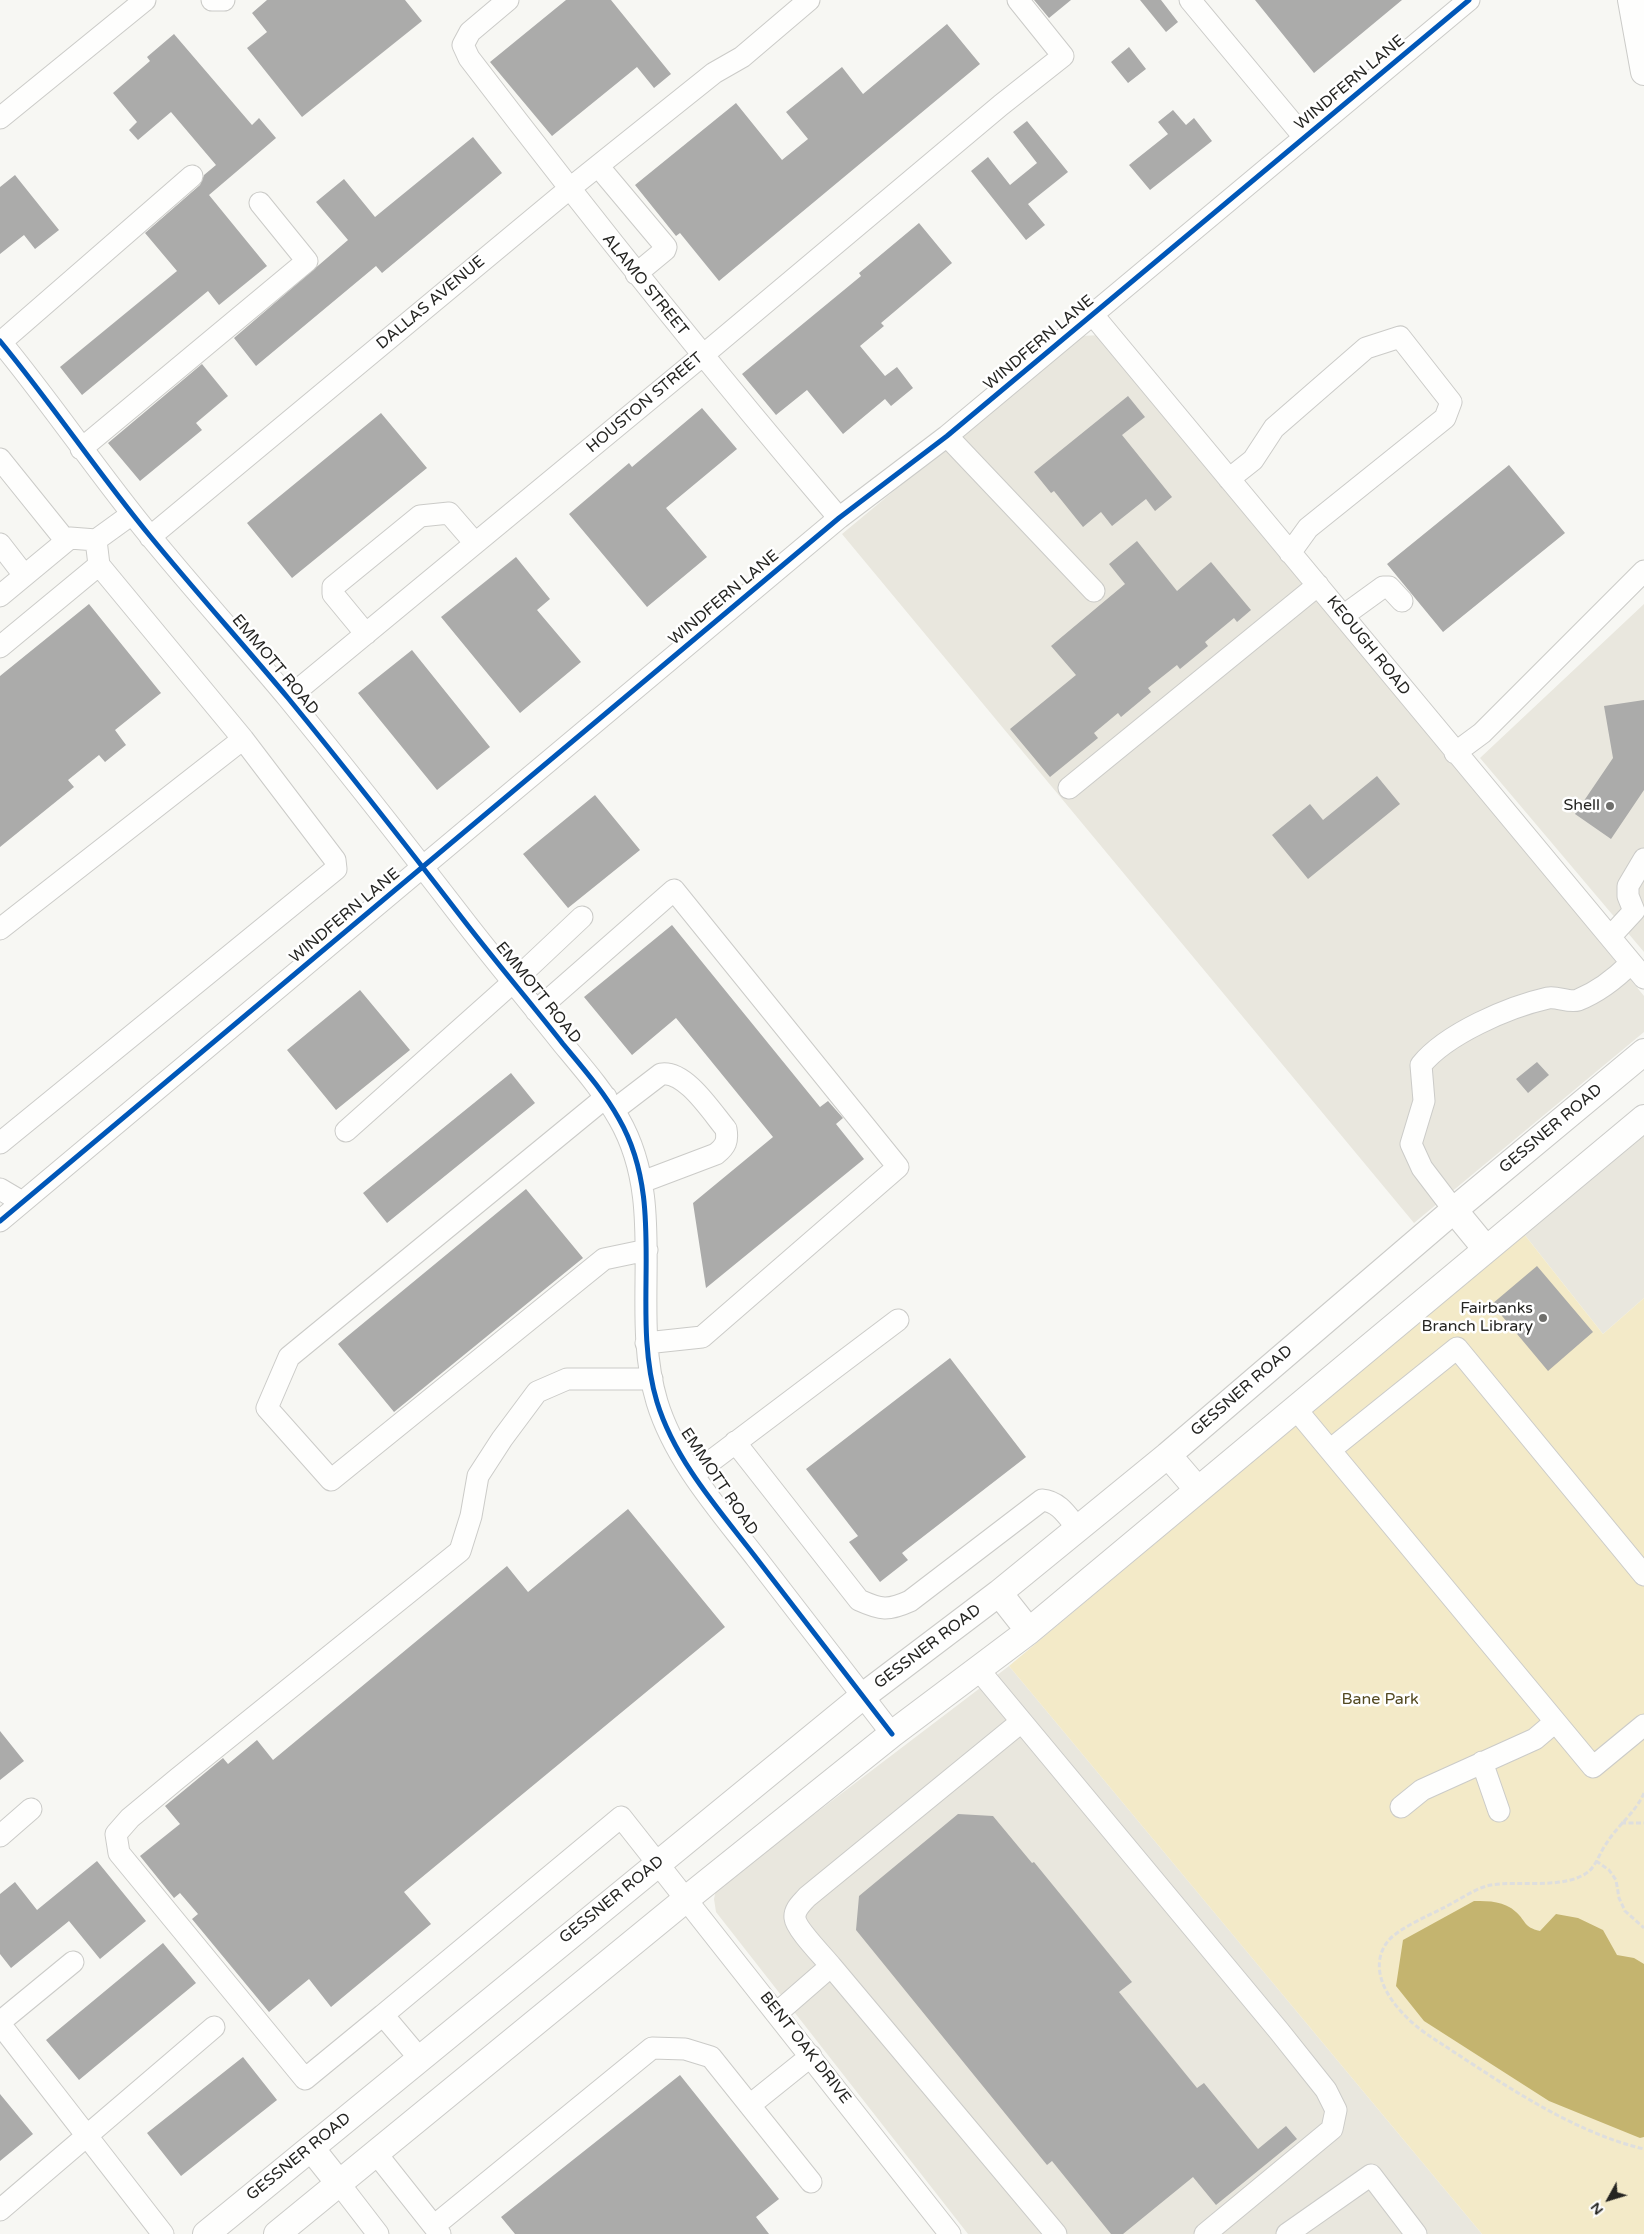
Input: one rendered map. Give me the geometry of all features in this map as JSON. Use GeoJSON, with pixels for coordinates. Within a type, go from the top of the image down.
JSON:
{"type":"FeatureCollection","features":[{"type":"Feature","properties":{"kind":"main road"},"geometry":{"type":"LineString","coordinates":[[1631,0],[1644,72]]}},
{"type":"Feature","properties":{"kind":"main road","name":"GESSNER ROAD"},"geometry":{"type":"LineString","coordinates":[[206,2234],[863,1696],[999,1593],[1078,1529],[1168,1455],[1454,1210],[1644,1052]]}},
{"type":"Feature","properties":{"kind":"main road"},"geometry":{"type":"LineString","coordinates":[[277,2234],[338,2182],[892,1734],[1029,1631],[1644,1118]]}},
{"type":"Feature","properties":{"kind":"main road"},"geometry":{"type":"LineString","coordinates":[[1454,1210],[1486,1250]]}},
{"type":"Feature","properties":{"kind":"main road"},"geometry":{"type":"LineString","coordinates":[[1168,1455],[1198,1490]]}},
{"type":"Feature","properties":{"kind":"main road"},"geometry":{"type":"LineString","coordinates":[[999,1593],[1029,1631]]}},
{"type":"Feature","properties":{"kind":"main road"},"geometry":{"type":"LineString","coordinates":[[311,2148],[338,2182]]}},
{"type":"Feature","properties":{"kind":"street"},"geometry":{"type":"LineString","coordinates":[[0,118],[146,0]]}},
{"type":"Feature","properties":{"kind":"street"},"geometry":{"type":"LineString","coordinates":[[212,0],[224,0]]}},
{"type":"Feature","properties":{"kind":"street","name":"ALAMO STREET"},"geometry":{"type":"LineString","coordinates":[[508,0],[470,32],[463,45],[469,58],[569,189],[702,356],[840,518]]}},
{"type":"Feature","properties":{"kind":"street","name":"DALLAS AVENUE"},"geometry":{"type":"LineString","coordinates":[[150,537],[569,189],[714,73],[742,57],[808,0]]}},
{"type":"Feature","properties":{"kind":"street","name":"HOUSTON STREET"},"geometry":{"type":"LineString","coordinates":[[288,698],[702,356],[1001,105],[1063,56],[1018,0]]}},
{"type":"Feature","properties":{"kind":"street"},"geometry":{"type":"LineString","coordinates":[[1190,0],[1304,138]]}},
{"type":"Feature","properties":{"kind":"street","name":"WINDFERN LANE"},"geometry":{"type":"LineString","coordinates":[[1,1217],[22,1202],[840,518],[947,436],[1466,1]]}},
{"type":"Feature","properties":{"kind":"street"},"geometry":{"type":"LineString","coordinates":[[598,166],[666,247],[665,250],[636,274]]}},
{"type":"Feature","properties":{"kind":"street"},"geometry":{"type":"LineString","coordinates":[[0,341],[192,176]]}},
{"type":"Feature","properties":{"kind":"street"},"geometry":{"type":"LineString","coordinates":[[81,449],[307,261],[260,203]]}},
{"type":"Feature","properties":{"kind":"street","name":"KEOUGH ROAD"},"geometry":{"type":"LineString","coordinates":[[1093,314],[1455,753],[1638,971]]}},
{"type":"Feature","properties":{"kind":"street"},"geometry":{"type":"LineString","coordinates":[[1229,479],[1253,460],[1274,428],[1366,348],[1400,338],[1451,402],[1444,418],[1308,528],[1290,552]]}},
{"type":"Feature","properties":{"kind":"street","name":"EMMOTT ROAD"},"geometry":{"type":"LineString","coordinates":[[0,341],[150,537],[288,698],[423,867],[512,983],[610,1104],[632,1143],[642,1182],[647,1250],[646,1343],[652,1380],[668,1431],[694,1474],[892,1734]]}},
{"type":"Feature","properties":{"kind":"street"},"geometry":{"type":"LineString","coordinates":[[947,436],[1094,591]]}},
{"type":"Feature","properties":{"kind":"street"},"geometry":{"type":"LineString","coordinates":[[0,459],[66,541]]}},
{"type":"Feature","properties":{"kind":"street"},"geometry":{"type":"LineString","coordinates":[[366,634],[333,594],[333,587],[420,516],[449,513],[476,543]]}},
{"type":"Feature","properties":{"kind":"street"},"geometry":{"type":"LineString","coordinates":[[0,596],[70,538],[96,540],[132,514]]}},
{"type":"Feature","properties":{"kind":"street"},"geometry":{"type":"LineString","coordinates":[[0,1143],[336,869],[335,860],[243,739],[99,566],[96,540]]}},
{"type":"Feature","properties":{"kind":"street"},"geometry":{"type":"LineString","coordinates":[[0,544],[24,575]]}},
{"type":"Feature","properties":{"kind":"street"},"geometry":{"type":"LineString","coordinates":[[0,647],[99,566]]}},
{"type":"Feature","properties":{"kind":"street"},"geometry":{"type":"LineString","coordinates":[[1455,753],[1482,733],[1644,571]]}},
{"type":"Feature","properties":{"kind":"street"},"geometry":{"type":"LineString","coordinates":[[1069,788],[1318,585]]}},
{"type":"Feature","properties":{"kind":"street"},"geometry":{"type":"LineString","coordinates":[[1343,616],[1384,588],[1389,587],[1402,601]]}},
{"type":"Feature","properties":{"kind":"street"},"geometry":{"type":"LineString","coordinates":[[0,929],[243,739]]}},
{"type":"Feature","properties":{"kind":"street"},"geometry":{"type":"LineString","coordinates":[[1610,937],[1639,914],[1628,896],[1628,886],[1644,859]]}},
{"type":"Feature","properties":{"kind":"street"},"geometry":{"type":"LineString","coordinates":[[536,1011],[674,890],[898,1167],[702,1337],[646,1343]]}},
{"type":"Feature","properties":{"kind":"street"},"geometry":{"type":"LineString","coordinates":[[346,1131],[512,983],[582,917]]}},
{"type":"Feature","properties":{"kind":"street"},"geometry":{"type":"LineString","coordinates":[[1454,1210],[1422,1168],[1411,1144],[1424,1101],[1421,1065],[1431,1053],[1496,1016],[1550,998],[1576,1000],[1612,981],[1638,971]]}},
{"type":"Feature","properties":{"kind":"street"},"geometry":{"type":"LineString","coordinates":[[642,1182],[716,1154],[724,1147],[728,1138],[726,1128],[683,1079],[669,1073],[661,1074],[610,1104],[290,1357],[267,1408],[330,1480],[604,1259],[647,1250]]}},
{"type":"Feature","properties":{"kind":"street"},"geometry":{"type":"LineString","coordinates":[[0,1189],[22,1202]]}},
{"type":"Feature","properties":{"kind":"street"},"geometry":{"type":"LineString","coordinates":[[694,1474],[898,1320]]}},
{"type":"Feature","properties":{"kind":"street"},"geometry":{"type":"LineString","coordinates":[[1330,1450],[1457,1348],[1644,1575]]}},
{"type":"Feature","properties":{"kind":"street"},"geometry":{"type":"LineString","coordinates":[[420,2059],[383,2014],[305,2079],[120,1853],[116,1834],[130,1818],[176,1779],[460,1552],[471,1516],[478,1476],[502,1439],[537,1392],[567,1379],[652,1380]]}},
{"type":"Feature","properties":{"kind":"street"},"geometry":{"type":"LineString","coordinates":[[1295,1408],[1593,1768],[1644,1725]]}},
{"type":"Feature","properties":{"kind":"street"},"geometry":{"type":"LineString","coordinates":[[735,1442],[859,1600],[877,1608],[892,1609],[910,1601],[1042,1500],[1050,1500],[1059,1506],[1078,1529]]}},
{"type":"Feature","properties":{"kind":"street"},"geometry":{"type":"LineString","coordinates":[[978,1669],[1314,2075],[1326,2090],[1336,2110],[1332,2129],[1205,2234]]}},
{"type":"Feature","properties":{"kind":"street"},"geometry":{"type":"LineString","coordinates":[[1021,1722],[797,1908],[794,1918],[799,1927],[831,1966],[1056,2234]]}},
{"type":"Feature","properties":{"kind":"street"},"geometry":{"type":"LineString","coordinates":[[1401,1807],[1422,1790],[1534,1739],[1555,1722]]}},
{"type":"Feature","properties":{"kind":"street"},"geometry":{"type":"LineString","coordinates":[[1482,1762],[1498,1811]]}},
{"type":"Feature","properties":{"kind":"street"},"geometry":{"type":"LineString","coordinates":[[0,1836],[31,1809]]}},
{"type":"Feature","properties":{"kind":"street","name":"BENT OAK DRIVE"},"geometry":{"type":"LineString","coordinates":[[383,2014],[621,1817],[950,2234]]}},
{"type":"Feature","properties":{"kind":"street"},"geometry":{"type":"LineString","coordinates":[[73,1962],[0,2023],[163,2234]]}},
{"type":"Feature","properties":{"kind":"street"},"geometry":{"type":"LineString","coordinates":[[777,2013],[831,1966]]}},
{"type":"Feature","properties":{"kind":"street"},"geometry":{"type":"LineString","coordinates":[[0,2210],[214,2027]]}},
{"type":"Feature","properties":{"kind":"street"},"geometry":{"type":"LineString","coordinates":[[375,2152],[437,2230],[652,2048],[686,2048],[710,2057],[811,2182]]}},
{"type":"Feature","properties":{"kind":"street"},"geometry":{"type":"LineString","coordinates":[[750,2105],[811,2056]]}},
{"type":"Feature","properties":{"kind":"street"},"geometry":{"type":"LineString","coordinates":[[1287,2234],[1371,2175],[1416,2234]]}},
{"type":"Feature","properties":{"kind":"street"},"geometry":{"type":"LineString","coordinates":[[338,2182],[378,2234]]}},
{"type":"Feature","properties":{"kind":"path"},"geometry":{"type":"LineString","coordinates":[[1644,1793],[1640,1804],[1621,1823],[1588,1872],[1572,1880],[1489,1885],[1416,1922],[1389,1940],[1381,1954],[1380,1974],[1388,1994],[1399,2010],[1417,2028],[1503,2084],[1600,2137],[1644,2149]]}},
{"type":"Feature","properties":{"kind":"path"},"geometry":{"type":"LineString","coordinates":[[1621,1823],[1644,1823]]}},
{"type":"Feature","properties":{"kind":"path"},"geometry":{"type":"LineString","coordinates":[[1596,1861],[1609,1870],[1616,1880],[1619,1898],[1625,1911],[1644,1928]]}},
{"type":"Feature","properties":{"kind":"shaded area"},"geometry":{"type":"Polygon","coordinates":[[[1103,335],[1644,996],[1644,1032],[1414,1223],[842,534],[1080,336],[1103,335]]]}},
{"type":"Feature","properties":{"kind":"shaded area"},"geometry":{"type":"Polygon","coordinates":[[[1644,604],[1644,952],[1480,758],[1644,604]]]}},
{"type":"Feature","properties":{"kind":"shaded area"},"geometry":{"type":"Polygon","coordinates":[[[1644,1132],[1644,1298],[1603,1334],[1524,1234],[1644,1132]]]}},
{"type":"Feature","properties":{"kind":"shaded area"},"geometry":{"type":"Polygon","coordinates":[[[1009,1666],[1482,2234],[968,2234],[716,1912],[714,1899],[716,1889],[1009,1666]]]}},
{"type":"Feature","properties":{"kind":"shaded area"},"geometry":{"type":"Polygon","coordinates":[[[1474,1901],[1491,1902],[1507,1906],[1516,1912],[1528,1926],[1540,1931],[1556,1914],[1578,1918],[1603,1930],[1617,1955],[1634,1958],[1644,1964],[1644,2137],[1640,2138],[1549,2101],[1424,2021],[1396,1986],[1403,1940],[1474,1901]]]}},
{"type":"Feature","properties":{"kind":"green space","name":"Bane Park"},"geometry":{"type":"Polygon","coordinates":[[[1524,1234],[1603,1334],[1644,1298],[1644,2234],[1482,2234],[1009,1666],[1524,1234]]]}},
{"type":"Feature","properties":{"kind":"building"},"geometry":{"type":"Polygon","coordinates":[[[267,0],[405,0],[422,21],[302,117],[247,48],[267,32],[252,13],[267,0]]]}},
{"type":"Feature","properties":{"kind":"building"},"geometry":{"type":"Polygon","coordinates":[[[566,0],[611,0],[671,74],[654,88],[637,67],[552,136],[490,62],[566,0]]]}},
{"type":"Feature","properties":{"kind":"building"},"geometry":{"type":"Polygon","coordinates":[[[1034,0],[1071,0],[1049,18],[1034,0]]]}},
{"type":"Feature","properties":{"kind":"building"},"geometry":{"type":"Polygon","coordinates":[[[1140,0],[1161,0],[1178,22],[1166,32],[1140,0]]]}},
{"type":"Feature","properties":{"kind":"building"},"geometry":{"type":"Polygon","coordinates":[[[1255,0],[1402,0],[1314,73],[1255,0]]]}},
{"type":"Feature","properties":{"kind":"building"},"geometry":{"type":"Polygon","coordinates":[[[947,24],[980,64],[719,281],[680,233],[676,236],[635,185],[736,103],[782,160],[808,139],[786,112],[842,67],[863,94],[947,24]]]}},
{"type":"Feature","properties":{"kind":"building"},"geometry":{"type":"Polygon","coordinates":[[[174,34],[252,125],[259,118],[276,138],[209,195],[267,266],[219,305],[208,291],[82,395],[60,367],[177,271],[145,233],[200,185],[204,175],[216,165],[171,112],[138,140],[129,130],[137,122],[113,93],[150,61],[147,57],[174,34]]]}},
{"type":"Feature","properties":{"kind":"building"},"geometry":{"type":"Polygon","coordinates":[[[1129,47],[1146,69],[1128,83],[1111,62],[1129,47]]]}},
{"type":"Feature","properties":{"kind":"building"},"geometry":{"type":"Polygon","coordinates":[[[1173,110],[1186,125],[1194,118],[1212,141],[1150,190],[1129,165],[1168,134],[1158,122],[1173,110]]]}},
{"type":"Feature","properties":{"kind":"building"},"geometry":{"type":"Polygon","coordinates":[[[1027,121],[1068,172],[1028,204],[1045,225],[1026,240],[971,171],[988,157],[1010,185],[1037,163],[1013,132],[1027,121]]]}},
{"type":"Feature","properties":{"kind":"building"},"geometry":{"type":"Polygon","coordinates":[[[473,137],[502,173],[382,273],[376,266],[256,366],[234,338],[348,240],[316,202],[344,179],[375,217],[473,137]]]}},
{"type":"Feature","properties":{"kind":"building"},"geometry":{"type":"Polygon","coordinates":[[[15,175],[59,230],[35,249],[24,235],[0,254],[0,187],[15,175]]]}},
{"type":"Feature","properties":{"kind":"building"},"geometry":{"type":"Polygon","coordinates":[[[919,223],[952,263],[881,323],[884,326],[860,346],[885,376],[897,367],[913,388],[891,406],[885,399],[843,434],[807,390],[776,415],[742,374],[861,276],[859,273],[919,223]]]}},
{"type":"Feature","properties":{"kind":"building"},"geometry":{"type":"Polygon","coordinates":[[[202,364],[228,396],[196,423],[202,430],[140,481],[108,443],[202,364]]]}},
{"type":"Feature","properties":{"kind":"building"},"geometry":{"type":"Polygon","coordinates":[[[1128,396],[1145,417],[1122,435],[1172,497],[1155,511],[1146,499],[1112,526],[1101,512],[1083,527],[1054,491],[1051,493],[1034,472],[1128,396]]]}},
{"type":"Feature","properties":{"kind":"building"},"geometry":{"type":"Polygon","coordinates":[[[702,408],[737,449],[666,508],[707,557],[647,607],[569,514],[629,463],[632,467],[702,408]]]}},
{"type":"Feature","properties":{"kind":"building"},"geometry":{"type":"Polygon","coordinates":[[[381,413],[427,468],[292,578],[247,523],[381,413]]]}},
{"type":"Feature","properties":{"kind":"building"},"geometry":{"type":"Polygon","coordinates":[[[1509,465],[1565,533],[1443,632],[1387,564],[1509,465]]]}},
{"type":"Feature","properties":{"kind":"building"},"geometry":{"type":"Polygon","coordinates":[[[1137,541],[1177,591],[1211,562],[1251,610],[1237,622],[1234,618],[1205,642],[1208,646],[1180,669],[1177,665],[1148,688],[1151,692],[1121,717],[1118,713],[1094,733],[1098,738],[1050,777],[1010,729],[1076,675],[1051,646],[1125,584],[1109,564],[1137,541]]]}},
{"type":"Feature","properties":{"kind":"building"},"geometry":{"type":"Polygon","coordinates":[[[516,557],[550,599],[537,610],[581,662],[520,713],[441,617],[516,557]]]}},
{"type":"Feature","properties":{"kind":"building"},"geometry":{"type":"Polygon","coordinates":[[[89,604],[161,693],[115,730],[126,745],[105,762],[99,755],[68,780],[74,787],[0,847],[0,676],[89,604]]]}},
{"type":"Feature","properties":{"kind":"building"},"geometry":{"type":"Polygon","coordinates":[[[412,650],[490,747],[437,790],[358,693],[412,650]]]}},
{"type":"Feature","properties":{"kind":"building"},"geometry":{"type":"Polygon","coordinates":[[[1644,700],[1644,790],[1611,839],[1575,814],[1613,758],[1604,706],[1644,700]]]}},
{"type":"Feature","properties":{"kind":"building"},"geometry":{"type":"Polygon","coordinates":[[[1377,776],[1400,804],[1308,879],[1272,835],[1310,804],[1323,820],[1377,776]]]}},
{"type":"Feature","properties":{"kind":"building"},"geometry":{"type":"Polygon","coordinates":[[[595,795],[640,850],[568,908],[523,854],[595,795]]]}},
{"type":"Feature","properties":{"kind":"building"},"geometry":{"type":"Polygon","coordinates":[[[672,925],[820,1107],[828,1101],[843,1118],[836,1124],[864,1159],[706,1288],[693,1203],[773,1137],[676,1018],[632,1055],[584,997],[672,925]]]}},
{"type":"Feature","properties":{"kind":"building"},"geometry":{"type":"Polygon","coordinates":[[[360,990],[410,1050],[336,1110],[287,1050],[360,990]]]}},
{"type":"Feature","properties":{"kind":"building"},"geometry":{"type":"Polygon","coordinates":[[[1537,1062],[1549,1075],[1528,1093],[1516,1079],[1537,1062]]]}},
{"type":"Feature","properties":{"kind":"building"},"geometry":{"type":"Polygon","coordinates":[[[511,1073],[535,1103],[387,1223],[363,1193],[511,1073]]]}},
{"type":"Feature","properties":{"kind":"building"},"geometry":{"type":"Polygon","coordinates":[[[526,1189],[583,1258],[394,1412],[338,1344],[526,1189]]]}},
{"type":"Feature","properties":{"kind":"building","name":"Fairbanks Branch Library"},"geometry":{"type":"Polygon","coordinates":[[[1537,1266],[1593,1332],[1548,1371],[1492,1304],[1537,1266]]]}},
{"type":"Feature","properties":{"kind":"building"},"geometry":{"type":"Polygon","coordinates":[[[950,1358],[1026,1457],[902,1553],[908,1560],[880,1582],[849,1542],[858,1536],[806,1469],[950,1358]]]}},
{"type":"Feature","properties":{"kind":"building"},"geometry":{"type":"Polygon","coordinates":[[[628,1509],[725,1627],[404,1892],[431,1924],[331,2007],[309,1979],[269,2012],[192,1919],[198,1914],[180,1893],[174,1898],[140,1856],[180,1824],[165,1806],[223,1758],[228,1764],[257,1740],[273,1760],[507,1566],[528,1592],[628,1509]]]}},
{"type":"Feature","properties":{"kind":"building"},"geometry":{"type":"Polygon","coordinates":[[[0,1731],[24,1761],[0,1780],[0,1731]]]}},
{"type":"Feature","properties":{"kind":"building"},"geometry":{"type":"Polygon","coordinates":[[[958,1814],[993,1816],[1032,1863],[1034,1862],[1132,1982],[1119,1992],[1197,2088],[1204,2083],[1258,2149],[1286,2126],[1297,2139],[1216,2205],[1193,2177],[1123,2234],[1111,2234],[1052,2161],[1047,2165],[856,1930],[859,1896],[958,1814]]]}},
{"type":"Feature","properties":{"kind":"building"},"geometry":{"type":"Polygon","coordinates":[[[97,1861],[146,1921],[100,1959],[69,1921],[11,1968],[0,1954],[0,1894],[15,1882],[37,1910],[97,1861]]]}},
{"type":"Feature","properties":{"kind":"building"},"geometry":{"type":"Polygon","coordinates":[[[163,1943],[196,1983],[79,2080],[46,2040],[163,1943]]]}},
{"type":"Feature","properties":{"kind":"building"},"geometry":{"type":"Polygon","coordinates":[[[243,2057],[277,2100],[181,2176],[147,2133],[243,2057]]]}},
{"type":"Feature","properties":{"kind":"building"},"geometry":{"type":"Polygon","coordinates":[[[680,2075],[779,2199],[756,2217],[769,2234],[515,2234],[501,2217],[680,2075]]]}},
{"type":"Feature","properties":{"kind":"building"},"geometry":{"type":"Polygon","coordinates":[[[0,2094],[33,2134],[0,2161],[0,2094]]]}},
{"type":"Feature","properties":{"kind":"cycle path"},"geometry":{"type":"LineString","coordinates":[[0,1221],[839,518],[947,436],[1469,0]]}},
{"type":"Feature","properties":{"kind":"cycle path"},"geometry":{"type":"LineString","coordinates":[[0,341],[167,557],[310,725],[607,1099],[619,1119],[634,1152],[642,1187],[646,1222],[646,1331],[649,1367],[657,1402],[665,1424],[675,1445],[700,1485],[892,1734]]}},
{"type":"Feature","properties":{"kind":"place","name":"Shell"},"geometry":{"type":"Point","coordinates":[1610,806]}},
{"type":"Feature","properties":{"kind":"place","name":"Fairbanks Branch Library"},"geometry":{"type":"Point","coordinates":[1543,1318]}}]}
